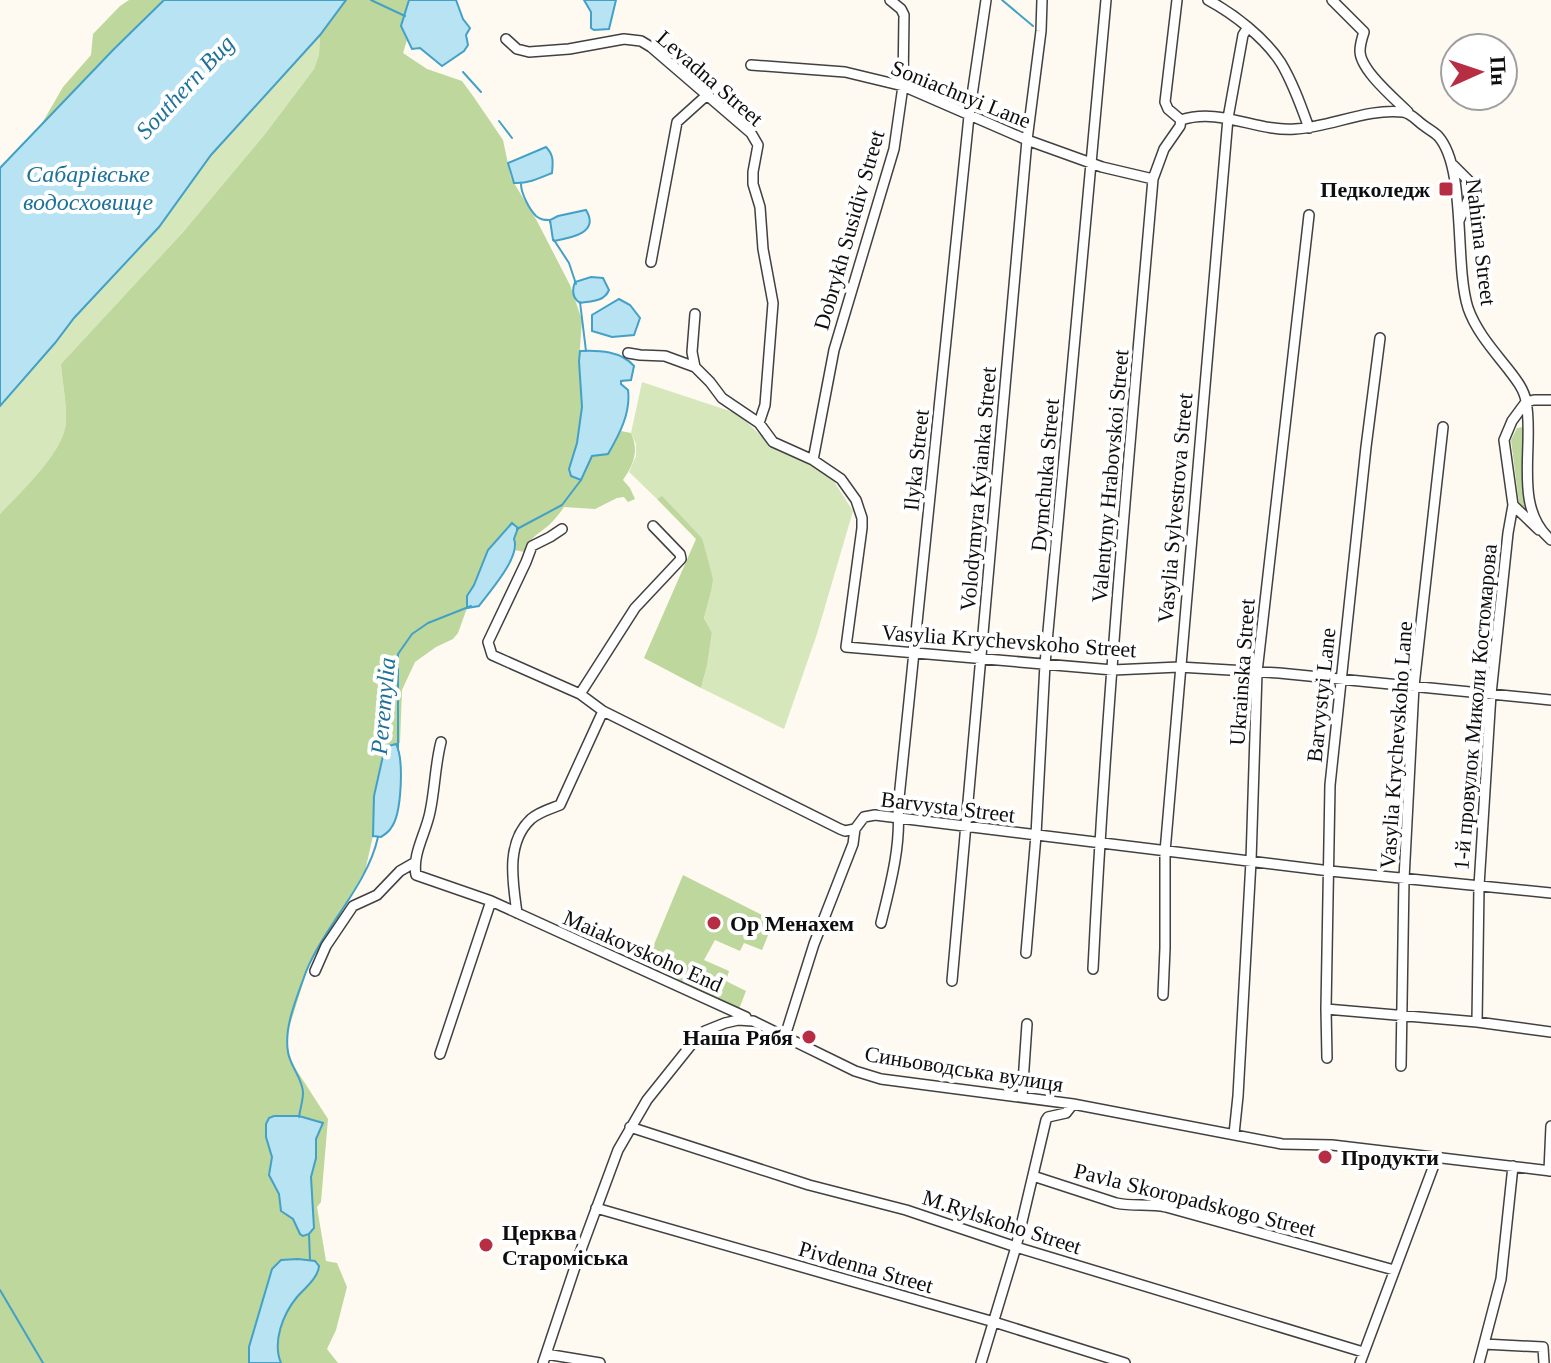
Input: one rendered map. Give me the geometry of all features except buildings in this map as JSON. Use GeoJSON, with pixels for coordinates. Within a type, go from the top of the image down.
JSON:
{"type":"FeatureCollection","features":[{"type":"Feature","properties":{"kind":"street","name":"Dobrykh Susidiv Street"},"geometry":{"type":"LineString","coordinates":[[813,460],[834,350],[894,149],[903,86],[904,15],[890,0]]}},
{"type":"Feature","properties":{"kind":"street","name":"Ilyka Street"},"geometry":{"type":"LineString","coordinates":[[881,923],[900,829],[898,808],[969,116],[986,0]]}},
{"type":"Feature","properties":{"kind":"street","name":"Volodymyra Kyianka Street"},"geometry":{"type":"LineString","coordinates":[[952,981],[1042,0]]}},
{"type":"Feature","properties":{"kind":"street","name":"Dymchuka Street"},"geometry":{"type":"LineString","coordinates":[[1026,953],[1045,664],[1106,0]]}},
{"type":"Feature","properties":{"kind":"street"},"geometry":{"type":"LineString","coordinates":[[1177,0],[1165,102],[1168,109],[1181,120],[1192,116],[1228,118],[1274,128],[1296,129],[1385,112],[1408,112]]}},
{"type":"Feature","properties":{"kind":"street"},"geometry":{"type":"LineString","coordinates":[[1208,0],[1248,27],[1279,61],[1309,128]]}},
{"type":"Feature","properties":{"kind":"street","name":"Nahirna Street"},"geometry":{"type":"LineString","coordinates":[[1332,0],[1364,32],[1360,50],[1368,70],[1408,112],[1437,135],[1453,165],[1463,282],[1470,313],[1482,336],[1523,391],[1526,402]]}},
{"type":"Feature","properties":{"kind":"street","name":"Vasylia Sylvestrova Street"},"geometry":{"type":"LineString","coordinates":[[1163,995],[1165,852],[1179,667],[1228,118],[1243,35],[1248,27]]}},
{"type":"Feature","properties":{"kind":"street","name":"Levadna Street"},"geometry":{"type":"LineString","coordinates":[[506,39],[517,49],[529,52],[569,49],[624,39],[641,41],[751,133],[758,145],[753,184],[760,207],[763,249],[773,303],[765,405],[759,423]]}},
{"type":"Feature","properties":{"kind":"street","name":"Soniachnyi Lane"},"geometry":{"type":"LineString","coordinates":[[751,65],[845,72],[903,86],[1027,140],[1091,163],[1153,179]]}},
{"type":"Feature","properties":{"kind":"street"},"geometry":{"type":"LineString","coordinates":[[651,262],[677,122],[707,95]]}},
{"type":"Feature","properties":{"kind":"street","name":"Valentyny Hrabovskoi Street"},"geometry":{"type":"LineString","coordinates":[[1093,969],[1125,490],[1153,179],[1164,149],[1181,120]]}},
{"type":"Feature","properties":{"kind":"street"},"geometry":{"type":"LineString","coordinates":[[1453,165],[1474,186],[1458,222]]}},
{"type":"Feature","properties":{"kind":"street","name":"Ukrainska Street"},"geometry":{"type":"LineString","coordinates":[[1234,1134],[1251,861],[1257,672],[1309,215]]}},
{"type":"Feature","properties":{"kind":"street"},"geometry":{"type":"LineString","coordinates":[[695,314],[692,352],[695,367]]}},
{"type":"Feature","properties":{"kind":"street","name":"Barvystyi Lane"},"geometry":{"type":"LineString","coordinates":[[1327,1058],[1330,785],[1380,338]]}},
{"type":"Feature","properties":{"kind":"street"},"geometry":{"type":"LineString","coordinates":[[628,353],[665,356],[695,367],[722,398],[759,423],[773,442],[813,460]]}},
{"type":"Feature","properties":{"kind":"street"},"geometry":{"type":"LineString","coordinates":[[1542,532],[1530,504],[1526,402],[1551,400]]}},
{"type":"Feature","properties":{"kind":"street","name":"1-й провулок Миколи Костомарова"},"geometry":{"type":"LineString","coordinates":[[1477,1022],[1479,886],[1491,694],[1513,505],[1504,440],[1512,421],[1526,402]]}},
{"type":"Feature","properties":{"kind":"street","name":"Vasylia Krychevskoho Lane"},"geometry":{"type":"LineString","coordinates":[[1401,1066],[1404,879],[1414,686],[1443,427]]}},
{"type":"Feature","properties":{"kind":"street","name":"Vasylia Krychevskoho Street"},"geometry":{"type":"LineString","coordinates":[[813,460],[841,479],[856,500],[862,518],[846,647],[1113,670],[1179,667],[1257,672],[1551,700]]}},
{"type":"Feature","properties":{"kind":"street"},"geometry":{"type":"LineString","coordinates":[[1513,505],[1551,540]]}},
{"type":"Feature","properties":{"kind":"street"},"geometry":{"type":"LineString","coordinates":[[580,694],[635,608],[681,559],[680,554],[653,526]]}},
{"type":"Feature","properties":{"kind":"street","name":"Barvysta Street"},"geometry":{"type":"LineString","coordinates":[[562,529],[532,546],[488,642],[492,655],[580,694],[603,711],[845,831],[855,829],[869,815],[1330,871],[1551,893]]}},
{"type":"Feature","properties":{"kind":"street"},"geometry":{"type":"LineString","coordinates":[[517,913],[513,874],[521,832],[538,814],[560,805],[603,711]]}},
{"type":"Feature","properties":{"kind":"street"},"geometry":{"type":"LineString","coordinates":[[315,971],[326,946],[353,906],[377,895],[400,871],[414,863],[431,810],[441,742]]}},
{"type":"Feature","properties":{"kind":"street"},"geometry":{"type":"LineString","coordinates":[[785,1036],[814,944],[853,844],[855,829]]}},
{"type":"Feature","properties":{"kind":"street","name":"Maiakovskoho End"},"geometry":{"type":"LineString","coordinates":[[414,863],[416,875],[491,901],[753,1021]]}},
{"type":"Feature","properties":{"kind":"street"},"geometry":{"type":"LineString","coordinates":[[440,1054],[491,901]]}},
{"type":"Feature","properties":{"kind":"street"},"geometry":{"type":"LineString","coordinates":[[1326,1009],[1477,1022],[1551,1032]]}},
{"type":"Feature","properties":{"kind":"street"},"geometry":{"type":"LineString","coordinates":[[600,1363],[545,1359],[618,1150],[647,1100],[695,1040],[715,1026],[738,1020],[753,1021]]}},
{"type":"Feature","properties":{"kind":"street","name":"Синьоводська вулиця"},"geometry":{"type":"LineString","coordinates":[[753,1021],[873,1077],[1073,1104],[1282,1144],[1332,1145],[1550,1171]]}},
{"type":"Feature","properties":{"kind":"street"},"geometry":{"type":"LineString","coordinates":[[1022,1097],[1027,1024]]}},
{"type":"Feature","properties":{"kind":"street"},"geometry":{"type":"LineString","coordinates":[[981,1363],[1016,1247],[1046,1120],[1066,1113],[1073,1104]]}},
{"type":"Feature","properties":{"kind":"street"},"geometry":{"type":"LineString","coordinates":[[1550,1171],[1551,1126]]}},
{"type":"Feature","properties":{"kind":"street","name":"M.Rylskoho Street"},"geometry":{"type":"LineString","coordinates":[[630,1127],[809,1185],[906,1210],[1016,1247],[1363,1352]]}},
{"type":"Feature","properties":{"kind":"street"},"geometry":{"type":"LineString","coordinates":[[1360,1363],[1437,1157]]}},
{"type":"Feature","properties":{"kind":"street"},"geometry":{"type":"LineString","coordinates":[[1479,1363],[1501,1279],[1513,1166]]}},
{"type":"Feature","properties":{"kind":"street","name":"Pavla Skoropadskogo Street"},"geometry":{"type":"LineString","coordinates":[[1033,1176],[1127,1206],[1166,1207],[1394,1270]]}},
{"type":"Feature","properties":{"kind":"street","name":"Pivdenna Street"},"geometry":{"type":"LineString","coordinates":[[596,1208],[994,1322],[1125,1363]]}},
{"type":"Feature","properties":{"kind":"street"},"geometry":{"type":"LineString","coordinates":[[1484,1344],[1543,1347],[1544,1363]]}},
{"type":"Feature","properties":{"kind":"green space"},"geometry":{"type":"Polygon","coordinates":[[[129,0],[164,0],[41,125],[63,87],[91,55],[93,34],[129,0]]]}},
{"type":"Feature","properties":{"kind":"green space"},"geometry":{"type":"Polygon","coordinates":[[[346,0],[409,0],[401,26],[407,40],[403,53],[427,69],[462,81],[503,140],[511,178],[570,285],[582,320],[579,361],[582,407],[577,443],[569,469],[592,456],[608,454],[621,431],[631,433],[634,457],[623,480],[635,499],[628,502],[624,497],[617,498],[595,509],[564,507],[533,538],[524,552],[515,550],[514,539],[518,528],[512,523],[488,550],[468,596],[458,633],[415,662],[402,690],[400,743],[385,747],[374,796],[373,836],[365,871],[308,967],[288,1031],[290,1060],[328,1119],[321,1202],[317,1207],[326,1261],[337,1263],[347,1287],[336,1330],[327,1349],[338,1363],[0,1363],[0,514],[40,471],[64,433],[66,414],[61,364],[184,231],[265,134],[314,69],[319,55],[320,35],[346,0]],[[285,1116],[269,1118],[272,1153],[269,1175],[279,1194],[281,1212],[293,1219],[303,1236],[314,1228],[311,1177],[316,1158],[316,1139],[285,1116]]]}},
{"type":"Feature","properties":{"kind":"green space"},"geometry":{"type":"Polygon","coordinates":[[[320,35],[319,55],[314,69],[265,134],[184,231],[61,364],[66,414],[64,433],[40,471],[0,514],[0,406],[74,318],[159,227],[211,155],[320,35]]]}},
{"type":"Feature","properties":{"kind":"green space"},"geometry":{"type":"Polygon","coordinates":[[[642,382],[739,414],[772,447],[808,463],[833,480],[853,511],[817,634],[784,729],[701,688],[712,633],[704,618],[711,592],[702,538],[662,497],[657,499],[629,472],[636,456],[636,444],[631,433],[642,382]]]}},
{"type":"Feature","properties":{"kind":"green space"},"geometry":{"type":"Polygon","coordinates":[[[1523,427],[1528,512],[1520,510],[1511,440],[1517,428],[1523,427]]]}},
{"type":"Feature","properties":{"kind":"green space"},"geometry":{"type":"Polygon","coordinates":[[[662,496],[702,538],[713,579],[704,618],[712,633],[701,688],[644,658],[696,539],[657,499],[662,496]]]}},
{"type":"Feature","properties":{"kind":"green space"},"geometry":{"type":"Polygon","coordinates":[[[683,875],[774,921],[762,950],[744,943],[740,951],[715,940],[704,960],[729,971],[726,981],[746,991],[739,1009],[645,966],[683,875]]]}},
{"type":"Feature","properties":{"kind":"water","name":"Сабарівське водосховище"},"geometry":{"type":"Polygon","coordinates":[[[164,0],[346,0],[320,35],[211,155],[159,227],[74,318],[0,406],[0,168],[164,0]]]}},
{"type":"Feature","properties":{"kind":"water"},"geometry":{"type":"Polygon","coordinates":[[[409,0],[456,0],[470,28],[464,51],[442,66],[420,48],[412,49],[401,26],[409,0]]]}},
{"type":"Feature","properties":{"kind":"water"},"geometry":{"type":"Polygon","coordinates":[[[584,0],[616,0],[609,29],[591,28],[591,12],[584,0]]]}},
{"type":"Feature","properties":{"kind":"water"},"geometry":{"type":"Polygon","coordinates":[[[546,147],[552,156],[552,173],[529,182],[514,183],[508,163],[546,147]]]}},
{"type":"Feature","properties":{"kind":"water"},"geometry":{"type":"Polygon","coordinates":[[[586,210],[589,218],[587,229],[575,236],[553,240],[550,220],[586,210]]]}},
{"type":"Feature","properties":{"kind":"water"},"geometry":{"type":"Polygon","coordinates":[[[591,277],[603,278],[609,290],[601,299],[580,303],[573,294],[575,282],[591,277]]]}},
{"type":"Feature","properties":{"kind":"water"},"geometry":{"type":"Polygon","coordinates":[[[619,299],[630,305],[640,318],[634,335],[612,337],[592,331],[592,315],[619,299]]]}},
{"type":"Feature","properties":{"kind":"water"},"geometry":{"type":"Polygon","coordinates":[[[580,351],[616,354],[634,366],[631,380],[621,381],[628,390],[628,399],[620,431],[608,454],[592,456],[581,480],[571,476],[569,469],[577,443],[582,407],[580,351]]]}},
{"type":"Feature","properties":{"kind":"water"},"geometry":{"type":"Polygon","coordinates":[[[512,523],[518,528],[509,564],[479,606],[467,608],[467,596],[488,550],[512,523]]]}},
{"type":"Feature","properties":{"kind":"water"},"geometry":{"type":"Polygon","coordinates":[[[396,744],[401,773],[398,811],[389,831],[381,837],[373,836],[374,796],[385,747],[396,744]]]}},
{"type":"Feature","properties":{"kind":"water"},"geometry":{"type":"Polygon","coordinates":[[[274,1116],[299,1116],[323,1123],[316,1139],[316,1158],[311,1177],[314,1228],[303,1236],[293,1219],[281,1211],[279,1194],[269,1175],[272,1157],[266,1124],[274,1116]]]}},
{"type":"Feature","properties":{"kind":"water"},"geometry":{"type":"Polygon","coordinates":[[[281,1260],[315,1261],[319,1266],[314,1279],[297,1297],[283,1320],[278,1337],[281,1363],[249,1363],[249,1347],[272,1269],[281,1260]]]}},
{"type":"Feature","properties":{"kind":"waterway","name":"Peremylia"},"geometry":{"type":"LineString","coordinates":[[371,0],[405,16]]}},
{"type":"Feature","properties":{"kind":"waterway"},"geometry":{"type":"LineString","coordinates":[[1002,0],[1033,26]]}},
{"type":"Feature","properties":{"kind":"waterway","name":"Peremylia"},"geometry":{"type":"LineString","coordinates":[[463,72],[481,92]]}},
{"type":"Feature","properties":{"kind":"waterway","name":"Peremylia"},"geometry":{"type":"LineString","coordinates":[[499,121],[512,138]]}},
{"type":"Feature","properties":{"kind":"waterway","name":"Peremylia"},"geometry":{"type":"LineString","coordinates":[[521,184],[533,213],[550,222]]}},
{"type":"Feature","properties":{"kind":"waterway","name":"Peremylia"},"geometry":{"type":"LineString","coordinates":[[554,240],[569,263],[576,284]]}},
{"type":"Feature","properties":{"kind":"waterway","name":"Peremylia"},"geometry":{"type":"LineString","coordinates":[[580,302],[586,351]]}},
{"type":"Feature","properties":{"kind":"waterway","name":"Peremylia"},"geometry":{"type":"LineString","coordinates":[[517,529],[562,505],[581,480]]}},
{"type":"Feature","properties":{"kind":"waterway","name":"Peremylia"},"geometry":{"type":"LineString","coordinates":[[398,749],[398,654],[412,634],[428,623],[471,606]]}},
{"type":"Feature","properties":{"kind":"waterway","name":"Peremylia"},"geometry":{"type":"LineString","coordinates":[[299,1117],[302,1088],[289,1057],[287,1043],[291,1016],[310,962],[364,874],[378,837]]}},
{"type":"Feature","properties":{"kind":"waterway","name":"Peremylia"},"geometry":{"type":"LineString","coordinates":[[309,1234],[310,1260]]}},
{"type":"Feature","properties":{"kind":"waterway"},"geometry":{"type":"LineString","coordinates":[[0,1290],[43,1363]]}},
{"type":"Feature","properties":{"kind":"place","name":"Педколедж"},"geometry":{"type":"Point","coordinates":[1446,189]}},
{"type":"Feature","properties":{"kind":"place","name":"Ор Менахем"},"geometry":{"type":"Point","coordinates":[714,923]}},
{"type":"Feature","properties":{"kind":"place","name":"Наша Рябя"},"geometry":{"type":"Point","coordinates":[809,1037]}},
{"type":"Feature","properties":{"kind":"place","name":"Продукти"},"geometry":{"type":"Point","coordinates":[1325,1157]}},
{"type":"Feature","properties":{"kind":"place","name":"Церква Староміська"},"geometry":{"type":"Point","coordinates":[486,1245]}},
{"type":"Feature","properties":{"kind":"water label","name":"Southern Bug"},"geometry":{"type":"Point","coordinates":[185,87]}}]}
